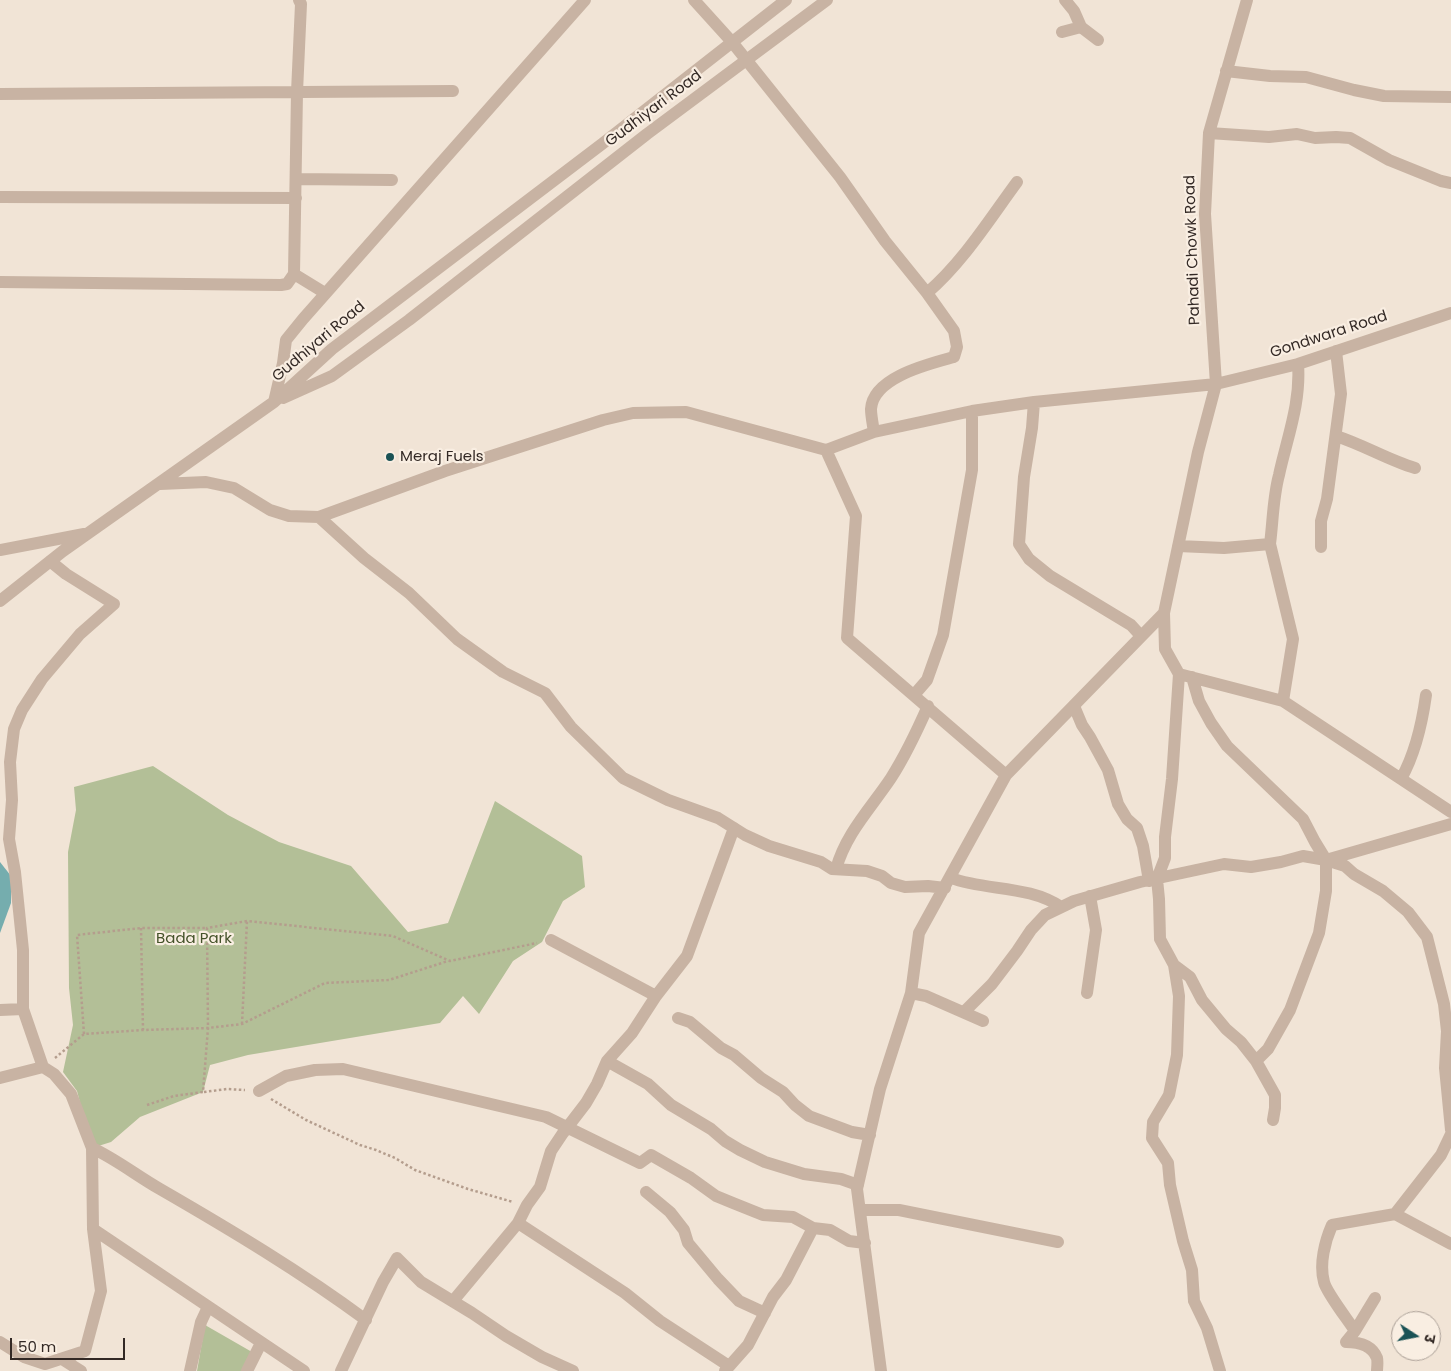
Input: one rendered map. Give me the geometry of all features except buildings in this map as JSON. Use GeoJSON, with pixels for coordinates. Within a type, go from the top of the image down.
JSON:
{"type":"FeatureCollection","features":[{"type":"Feature","properties":{"kind":"street"},"geometry":{"type":"LineString","coordinates":[[0,282],[287,284],[294,274],[297,92],[301,4],[299,0]]}},
{"type":"Feature","properties":{"kind":"street"},"geometry":{"type":"LineString","coordinates":[[0,601],[50,561],[274,402],[286,340],[584,0]]}},
{"type":"Feature","properties":{"kind":"street"},"geometry":{"type":"LineString","coordinates":[[694,0],[732,42],[840,176],[885,241],[927,293],[954,331],[957,347],[954,357],[926,365],[883,385],[874,398],[871,408],[874,432]]}},
{"type":"Feature","properties":{"kind":"street","name":"Gudhiyari Road"},"geometry":{"type":"LineString","coordinates":[[274,402],[332,349],[594,150],[786,0]]}},
{"type":"Feature","properties":{"kind":"street","name":"Gudhiyari Road"},"geometry":{"type":"LineString","coordinates":[[274,402],[332,376],[402,326],[647,134],[827,0]]}},
{"type":"Feature","properties":{"kind":"street"},"geometry":{"type":"LineString","coordinates":[[1066,0],[1077,5],[1081,27],[1098,40]]}},
{"type":"Feature","properties":{"kind":"street","name":"Pahadi Chowk Road"},"geometry":{"type":"LineString","coordinates":[[1179,674],[1165,649],[1164,613],[1198,452],[1216,384],[1205,214],[1209,133],[1247,0]]}},
{"type":"Feature","properties":{"kind":"street"},"geometry":{"type":"LineString","coordinates":[[1062,32],[1081,27]]}},
{"type":"Feature","properties":{"kind":"street"},"geometry":{"type":"LineString","coordinates":[[1226,71],[1270,76],[1306,77],[1384,96],[1451,97]]}},
{"type":"Feature","properties":{"kind":"street"},"geometry":{"type":"LineString","coordinates":[[0,94],[454,91]]}},
{"type":"Feature","properties":{"kind":"street"},"geometry":{"type":"LineString","coordinates":[[1209,133],[1270,137],[1297,134],[1315,138],[1350,138],[1389,160],[1441,181],[1451,183]]}},
{"type":"Feature","properties":{"kind":"street"},"geometry":{"type":"LineString","coordinates":[[296,179],[392,180]]}},
{"type":"Feature","properties":{"kind":"street"},"geometry":{"type":"LineString","coordinates":[[927,293],[944,278],[967,250],[1017,182]]}},
{"type":"Feature","properties":{"kind":"street"},"geometry":{"type":"LineString","coordinates":[[0,197],[296,198]]}},
{"type":"Feature","properties":{"kind":"street"},"geometry":{"type":"LineString","coordinates":[[294,274],[325,294]]}},
{"type":"Feature","properties":{"kind":"street","name":"Gondwara Road"},"geometry":{"type":"LineString","coordinates":[[826,450],[874,432],[972,412],[1034,402],[1216,384],[1298,364],[1451,313]]}},
{"type":"Feature","properties":{"kind":"street"},"geometry":{"type":"LineString","coordinates":[[1321,547],[1321,521],[1327,499],[1341,394],[1336,351]]}},
{"type":"Feature","properties":{"kind":"street"},"geometry":{"type":"LineString","coordinates":[[1283,702],[1293,639],[1270,544],[1278,476],[1287,444],[1299,384],[1298,364]]}},
{"type":"Feature","properties":{"kind":"street"},"geometry":{"type":"LineString","coordinates":[[1034,402],[1024,477],[1019,544],[1029,559],[1050,576],[1131,625],[1141,636]]}},
{"type":"Feature","properties":{"kind":"street"},"geometry":{"type":"LineString","coordinates":[[160,484],[206,482],[234,488],[270,510],[289,516],[318,517],[445,471],[603,420],[633,413],[686,412],[826,450],[856,516],[848,638],[1006,775]]}},
{"type":"Feature","properties":{"kind":"street"},"geometry":{"type":"LineString","coordinates":[[914,695],[927,680],[942,635],[972,470],[972,412]]}},
{"type":"Feature","properties":{"kind":"street"},"geometry":{"type":"LineString","coordinates":[[1336,436],[1394,462],[1416,468]]}},
{"type":"Feature","properties":{"kind":"street"},"geometry":{"type":"LineString","coordinates":[[318,517],[364,558],[409,593],[457,639],[503,672],[545,693],[571,726],[623,778],[668,800],[718,818],[769,846],[836,869],[867,872],[882,876],[891,883],[905,887],[948,883],[1004,888],[1052,901],[1061,908]]}},
{"type":"Feature","properties":{"kind":"street"},"geometry":{"type":"LineString","coordinates":[[0,550],[89,533]]}},
{"type":"Feature","properties":{"kind":"street"},"geometry":{"type":"LineString","coordinates":[[1178,546],[1224,548],[1270,544]]}},
{"type":"Feature","properties":{"kind":"street"},"geometry":{"type":"LineString","coordinates":[[0,1342],[24,1357],[46,1364],[85,1351],[101,1291],[93,1229],[92,1148],[71,1094],[54,1074],[43,1067],[23,1009],[23,950],[15,872],[9,839],[12,800],[5,767],[14,729],[22,710],[42,679],[80,634],[114,604],[66,574],[50,561]]}},
{"type":"Feature","properties":{"kind":"street"},"geometry":{"type":"LineString","coordinates":[[881,1371],[857,1189],[880,1090],[911,993],[920,933],[1006,775],[1164,613]]}},
{"type":"Feature","properties":{"kind":"street"},"geometry":{"type":"LineString","coordinates":[[1153,880],[1165,858],[1165,837],[1172,780],[1179,674],[1283,702],[1451,812]]}},
{"type":"Feature","properties":{"kind":"street"},"geometry":{"type":"LineString","coordinates":[[1192,677],[1200,701],[1211,723],[1227,746],[1303,819],[1326,860],[1326,891],[1319,933],[1290,1010],[1268,1049],[1256,1061]]}},
{"type":"Feature","properties":{"kind":"street"},"geometry":{"type":"LineString","coordinates":[[1401,778],[1406,769],[1423,719],[1426,695]]}},
{"type":"Feature","properties":{"kind":"street"},"geometry":{"type":"LineString","coordinates":[[836,869],[839,859],[857,824],[891,778],[928,706]]}},
{"type":"Feature","properties":{"kind":"street"},"geometry":{"type":"LineString","coordinates":[[1074,706],[1082,725],[1108,770],[1118,804],[1127,819],[1137,828],[1159,899],[1160,940],[1174,965],[1179,996],[1177,1055],[1169,1095],[1153,1122],[1152,1138],[1168,1163],[1170,1185],[1192,1270],[1194,1301],[1207,1328],[1220,1371]]}},
{"type":"Feature","properties":{"kind":"street"},"geometry":{"type":"LineString","coordinates":[[1326,860],[1451,824]]}},
{"type":"Feature","properties":{"kind":"street"},"geometry":{"type":"LineString","coordinates":[[453,1301],[518,1223],[527,1205],[540,1187],[551,1151],[586,1102],[597,1084],[607,1061],[632,1032],[656,996],[687,956],[734,828]]}},
{"type":"Feature","properties":{"kind":"street"},"geometry":{"type":"LineString","coordinates":[[964,1012],[992,984],[1031,930],[1045,915],[1061,908],[1090,896],[1224,864],[1251,866],[1281,862],[1303,856],[1326,860],[1345,866],[1354,874],[1383,890],[1408,912],[1427,937],[1444,1004],[1446,1031],[1445,1068],[1451,1130]]}},
{"type":"Feature","properties":{"kind":"street"},"geometry":{"type":"LineString","coordinates":[[1087,993],[1096,930],[1090,896]]}},
{"type":"Feature","properties":{"kind":"street"},"geometry":{"type":"LineString","coordinates":[[551,940],[656,996]]}},
{"type":"Feature","properties":{"kind":"street"},"geometry":{"type":"LineString","coordinates":[[1174,965],[1190,977],[1202,1000],[1256,1061],[1275,1095],[1273,1120]]}},
{"type":"Feature","properties":{"kind":"street"},"geometry":{"type":"LineString","coordinates":[[911,993],[926,996],[983,1021]]}},
{"type":"Feature","properties":{"kind":"street"},"geometry":{"type":"LineString","coordinates":[[0,1010],[23,1009]]}},
{"type":"Feature","properties":{"kind":"street"},"geometry":{"type":"LineString","coordinates":[[678,1018],[690,1022],[721,1048],[734,1055],[761,1078],[783,1092],[809,1116],[852,1132],[870,1135]]}},
{"type":"Feature","properties":{"kind":"street"},"geometry":{"type":"LineString","coordinates":[[607,1061],[648,1084],[671,1105],[711,1129],[725,1141],[740,1150],[765,1162],[804,1174],[841,1179],[858,1185]]}},
{"type":"Feature","properties":{"kind":"street"},"geometry":{"type":"LineString","coordinates":[[0,1078],[43,1067]]}},
{"type":"Feature","properties":{"kind":"street"},"geometry":{"type":"LineString","coordinates":[[259,1091],[286,1076],[315,1070],[343,1069],[546,1117],[640,1163],[651,1155],[691,1178],[716,1196],[763,1215],[793,1216],[813,1228],[830,1230],[849,1241],[865,1243]]}},
{"type":"Feature","properties":{"kind":"street"},"geometry":{"type":"LineString","coordinates":[[1395,1214],[1442,1155],[1451,1134]]}},
{"type":"Feature","properties":{"kind":"street"},"geometry":{"type":"LineString","coordinates":[[92,1148],[103,1152],[154,1186],[272,1256],[366,1320]]}},
{"type":"Feature","properties":{"kind":"street"},"geometry":{"type":"LineString","coordinates":[[646,1192],[670,1212],[684,1230],[688,1243],[739,1301],[764,1313]]}},
{"type":"Feature","properties":{"kind":"street"},"geometry":{"type":"LineString","coordinates":[[860,1210],[900,1210],[1058,1242]]}},
{"type":"Feature","properties":{"kind":"street"},"geometry":{"type":"LineString","coordinates":[[1355,1331],[1324,1283],[1322,1265],[1332,1225],[1395,1214],[1451,1244]]}},
{"type":"Feature","properties":{"kind":"street"},"geometry":{"type":"LineString","coordinates":[[518,1223],[625,1292],[660,1321],[727,1369],[748,1345],[773,1297],[786,1280],[813,1228]]}},
{"type":"Feature","properties":{"kind":"street"},"geometry":{"type":"LineString","coordinates":[[93,1229],[304,1371]]}},
{"type":"Feature","properties":{"kind":"street"},"geometry":{"type":"LineString","coordinates":[[341,1371],[383,1282],[398,1258],[421,1282],[506,1336],[542,1357],[573,1371]]}},
{"type":"Feature","properties":{"kind":"street"},"geometry":{"type":"LineString","coordinates":[[1375,1298],[1346,1342],[1358,1342],[1368,1347],[1377,1358],[1377,1371]]}},
{"type":"Feature","properties":{"kind":"street"},"geometry":{"type":"LineString","coordinates":[[190,1371],[200,1322],[208,1307]]}},
{"type":"Feature","properties":{"kind":"street"},"geometry":{"type":"LineString","coordinates":[[247,1371],[261,1342]]}},
{"type":"Feature","properties":{"kind":"street"},"geometry":{"type":"LineString","coordinates":[[62,1359],[81,1371]]}},
{"type":"Feature","properties":{"kind":"path"},"geometry":{"type":"LineString","coordinates":[[242,1024],[247,922]]}},
{"type":"Feature","properties":{"kind":"path"},"geometry":{"type":"LineString","coordinates":[[84,1034],[76,935],[141,928],[207,928],[247,922],[393,936],[450,961]]}},
{"type":"Feature","properties":{"kind":"path"},"geometry":{"type":"LineString","coordinates":[[141,928],[143,1030]]}},
{"type":"Feature","properties":{"kind":"path"},"geometry":{"type":"LineString","coordinates":[[203,1092],[208,1028],[207,928]]}},
{"type":"Feature","properties":{"kind":"path"},"geometry":{"type":"LineString","coordinates":[[43,1067],[84,1034],[208,1028],[242,1024],[325,983],[389,980],[450,961],[551,940]]}},
{"type":"Feature","properties":{"kind":"path"},"geometry":{"type":"LineString","coordinates":[[147,1105],[174,1096],[203,1092],[227,1089],[259,1091],[306,1120],[360,1146],[395,1158],[415,1170],[468,1189],[527,1205]]}},
{"type":"Feature","properties":{"kind":"green space","name":"Bada Park"},"geometry":{"type":"Polygon","coordinates":[[[153,766],[228,815],[279,842],[351,866],[408,932],[448,923],[495,801],[582,856],[585,887],[563,901],[542,942],[513,961],[479,1014],[463,996],[440,1023],[248,1055],[210,1065],[203,1092],[140,1117],[111,1142],[92,1148],[77,1091],[63,1072],[73,1025],[69,988],[68,852],[76,810],[74,787],[153,766]]]}},
{"type":"Feature","properties":{"kind":"green space"},"geometry":{"type":"Polygon","coordinates":[[[205,1325],[252,1352],[243,1371],[197,1371],[205,1325]]]}},
{"type":"Feature","properties":{"kind":"water"},"geometry":{"type":"Polygon","coordinates":[[[0,862],[11,876],[11,903],[0,933],[0,862]]]}},
{"type":"Feature","properties":{"kind":"place","name":"Meraj Fuels"},"geometry":{"type":"Point","coordinates":[390,457]}}]}
